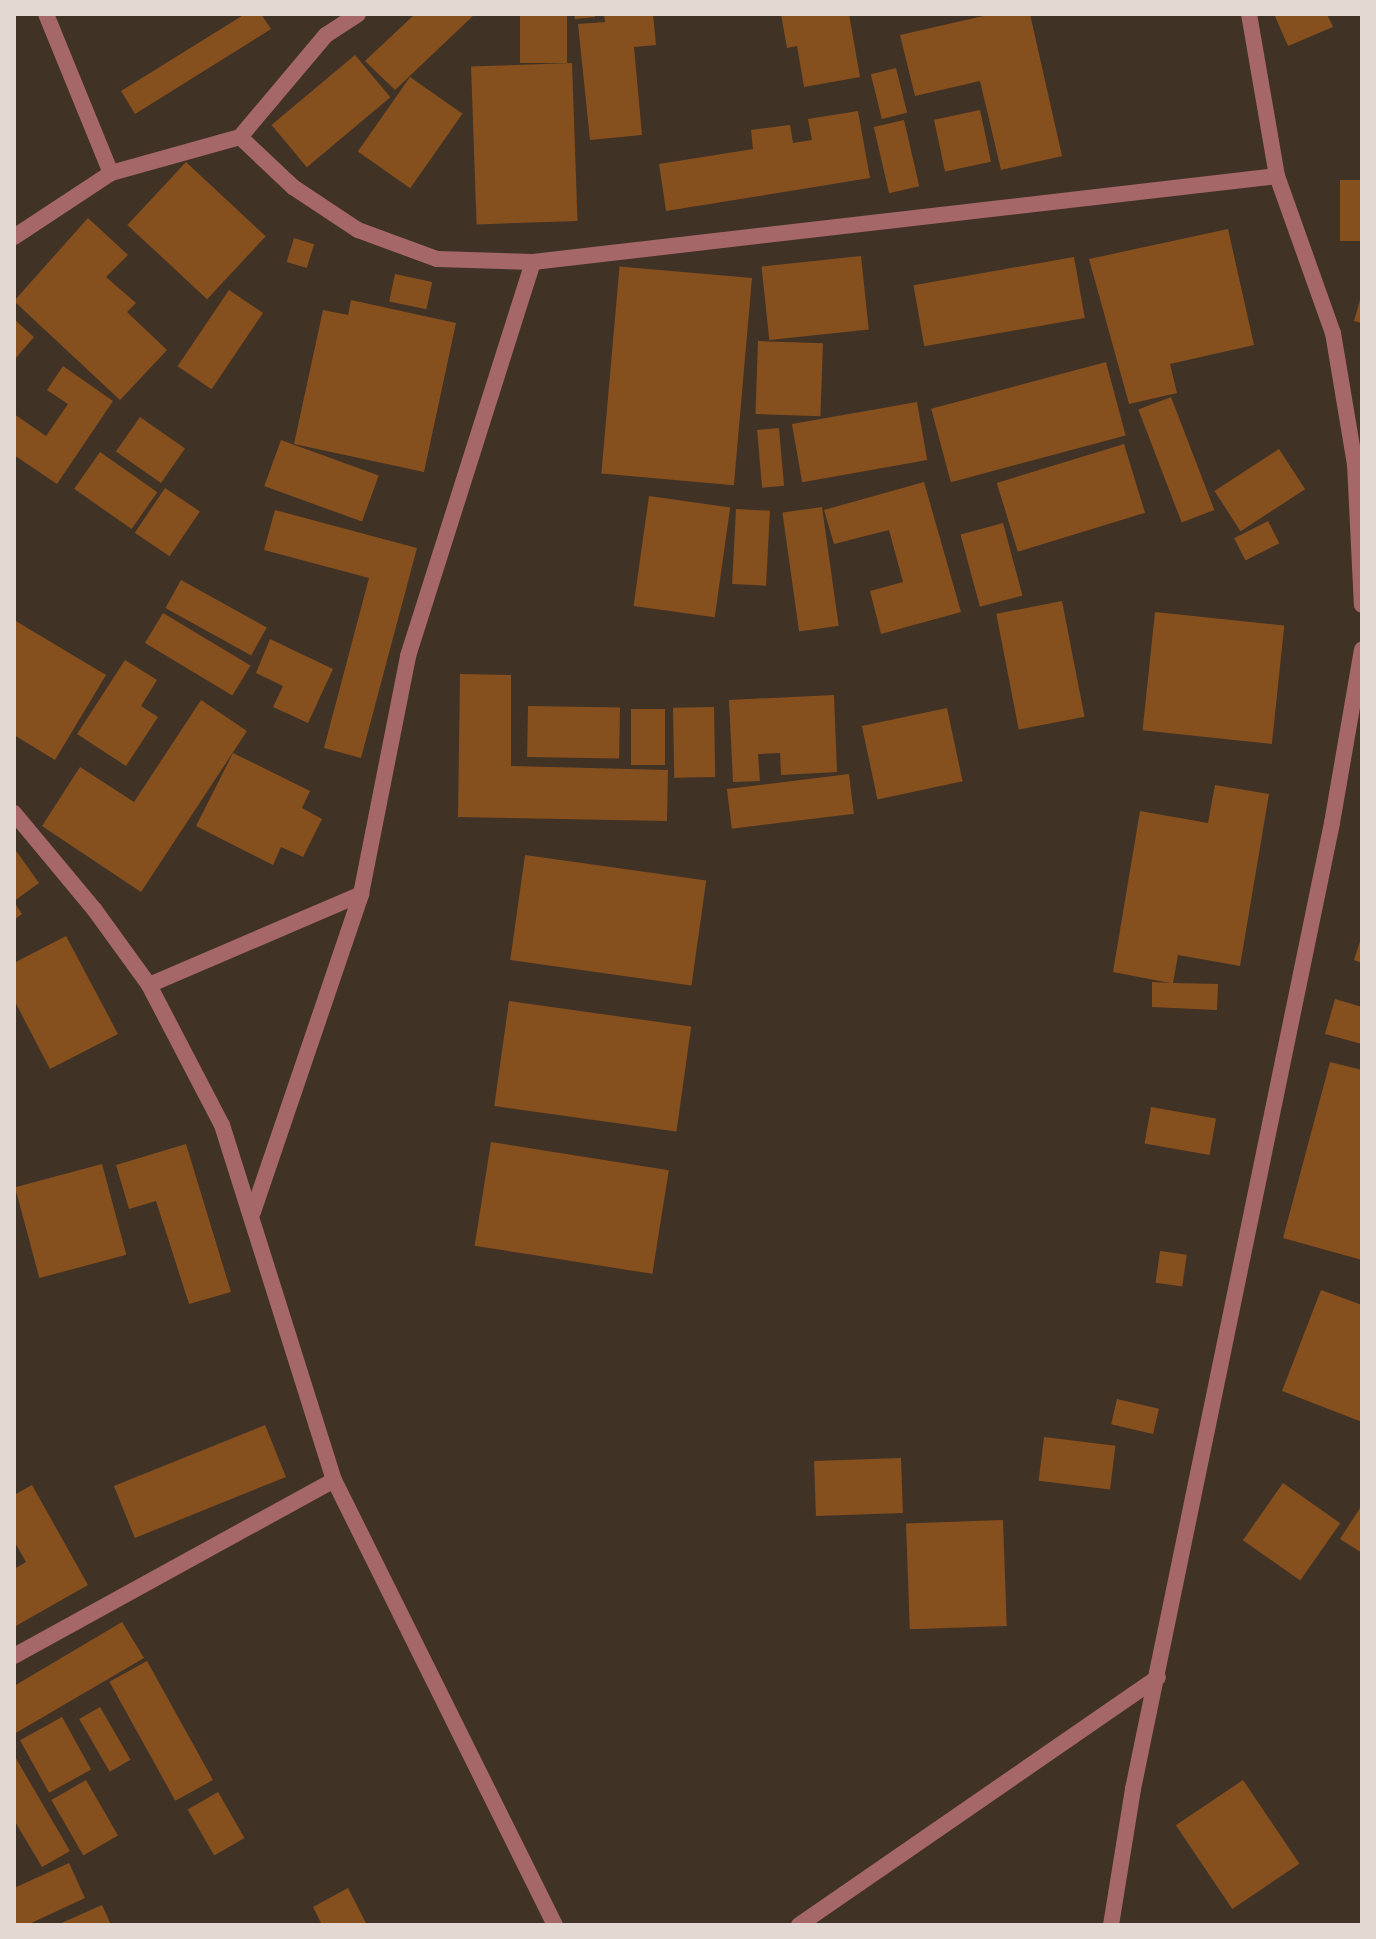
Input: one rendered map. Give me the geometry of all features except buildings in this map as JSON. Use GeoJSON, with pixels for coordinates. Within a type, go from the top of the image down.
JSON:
{"type":"FeatureCollection","features":[{"type":"Feature","properties":{"kind":"street"},"geometry":{"type":"LineString","coordinates":[[46,14],[111,173]]}},
{"type":"Feature","properties":{"kind":"street"},"geometry":{"type":"LineString","coordinates":[[17,230],[111,173],[240,137],[326,35],[358,14]]}},
{"type":"Feature","properties":{"kind":"street"},"geometry":{"type":"LineString","coordinates":[[1249,14],[1277,176],[1333,333],[1355,464],[1362,605]]}},
{"type":"Feature","properties":{"kind":"street"},"geometry":{"type":"LineString","coordinates":[[240,137],[293,187],[358,230],[437,259],[533,262],[1277,176]]}},
{"type":"Feature","properties":{"kind":"street"},"geometry":{"type":"LineString","coordinates":[[253,1212],[361,894],[408,656],[533,262]]}},
{"type":"Feature","properties":{"kind":"street"},"geometry":{"type":"LineString","coordinates":[[1111,1925],[1158,1677],[1329,839],[1362,650]]}},
{"type":"Feature","properties":{"kind":"street"},"geometry":{"type":"LineString","coordinates":[[14,813],[94,909],[149,985],[222,1125],[253,1212],[334,1480],[555,1925]]}},
{"type":"Feature","properties":{"kind":"street"},"geometry":{"type":"LineString","coordinates":[[149,985],[361,894]]}},
{"type":"Feature","properties":{"kind":"street"},"geometry":{"type":"LineString","coordinates":[[14,1656],[334,1480]]}},
{"type":"Feature","properties":{"kind":"street"},"geometry":{"type":"LineString","coordinates":[[799,1925],[1158,1677]]}}]}
